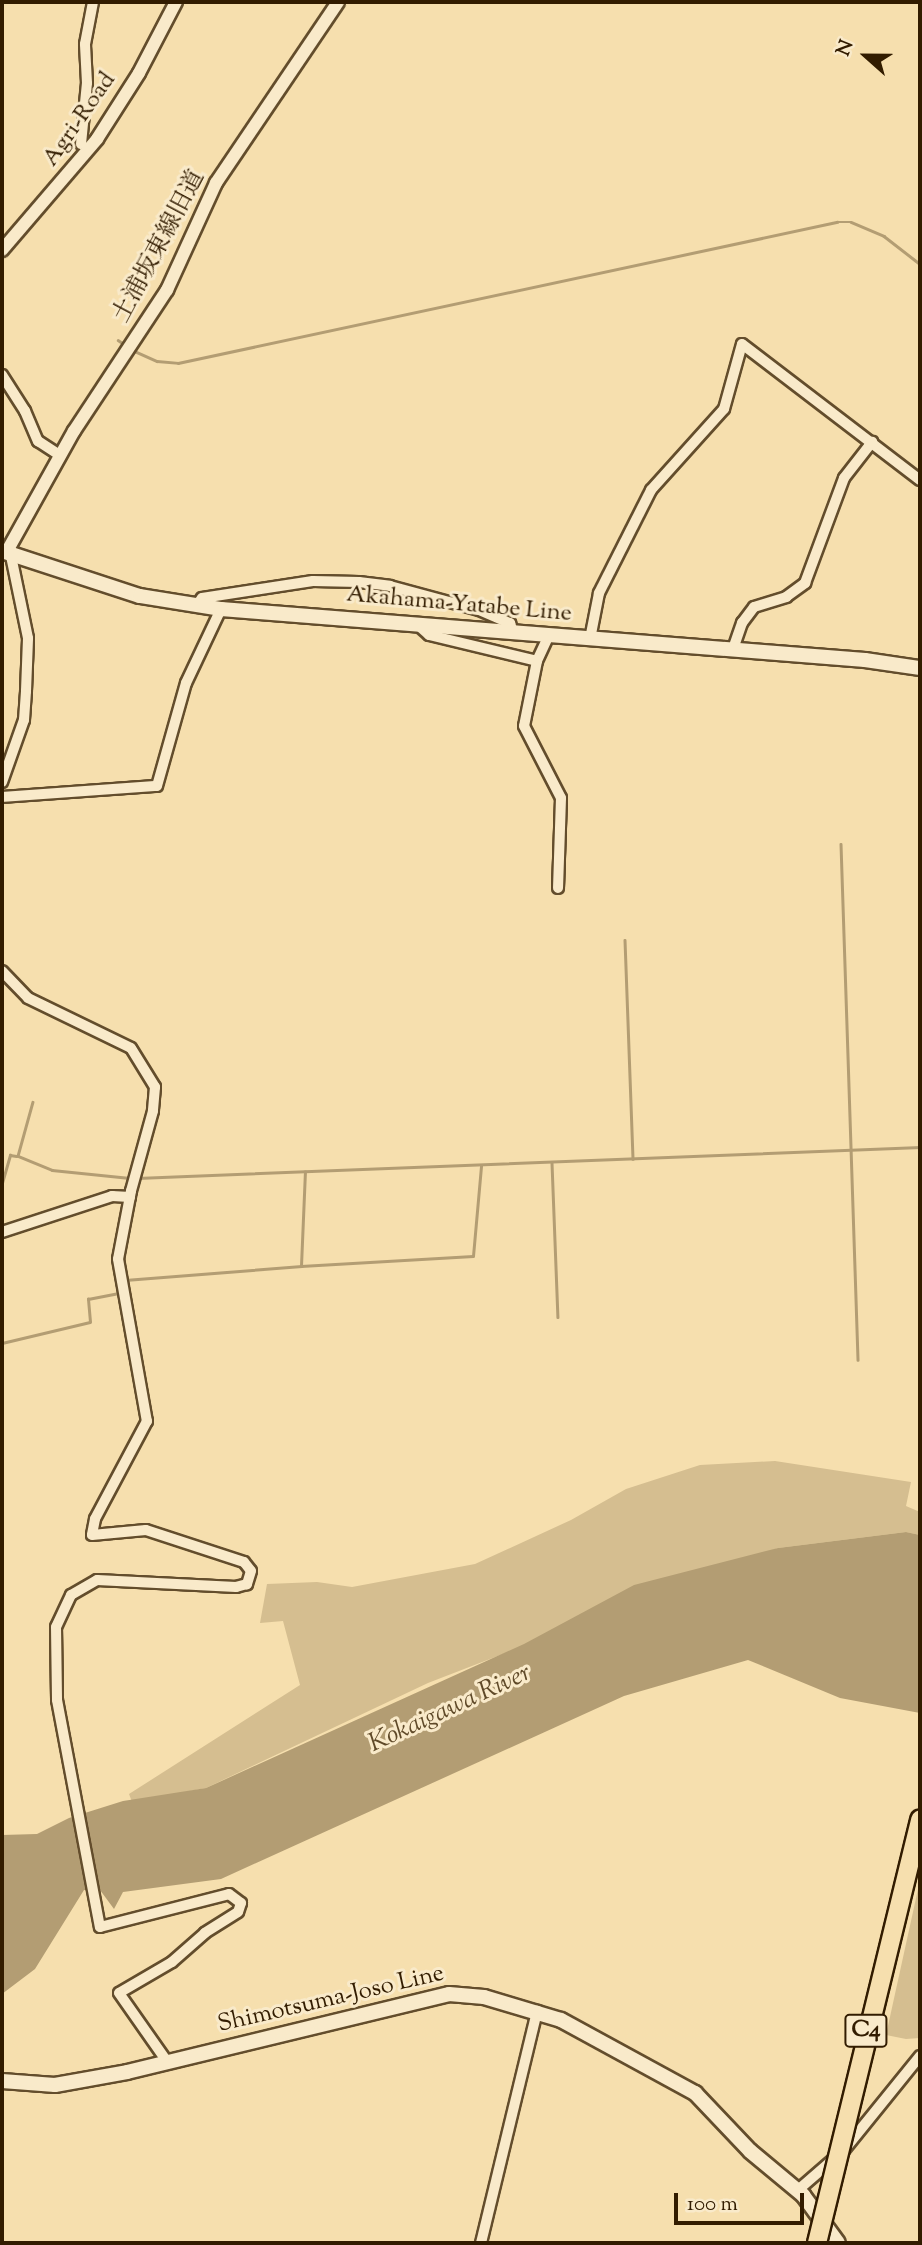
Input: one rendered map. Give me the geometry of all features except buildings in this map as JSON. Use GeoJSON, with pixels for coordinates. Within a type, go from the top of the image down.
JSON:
{"type":"FeatureCollection","features":[{"type":"Feature","properties":{"kind":"highway","name":"C4"},"geometry":{"type":"LineString","coordinates":[[817,2243],[899,1893],[920,1819]]}},
{"type":"Feature","properties":{"kind":"main road","name":"Akahama-Yatabe Line"},"geometry":{"type":"LineString","coordinates":[[6,553],[96,584],[196,606],[733,649],[920,668]]}},
{"type":"Feature","properties":{"kind":"main road","name":"Shimotsuma-Joso Line"},"geometry":{"type":"LineString","coordinates":[[2,2081],[55,2085],[449,1994],[484,1997],[537,2011],[642,2062],[695,2093],[750,2151],[798,2190],[838,2243]]}},
{"type":"Feature","properties":{"kind":"street"},"geometry":{"type":"LineString","coordinates":[[81,144],[87,83],[85,44],[93,2]]}},
{"type":"Feature","properties":{"kind":"street","name":"Agri-Road"},"geometry":{"type":"LineString","coordinates":[[2,250],[97,139],[139,73],[176,2]]}},
{"type":"Feature","properties":{"kind":"street","name":"土浦坂東線旧道"},"geometry":{"type":"LineString","coordinates":[[6,553],[61,456],[167,290],[216,183],[338,2]]}},
{"type":"Feature","properties":{"kind":"street"},"geometry":{"type":"LineString","coordinates":[[590,639],[599,593],[651,490],[724,409],[742,344],[920,480]]}},
{"type":"Feature","properties":{"kind":"street"},"geometry":{"type":"LineString","coordinates":[[2,375],[26,411],[38,441],[61,456]]}},
{"type":"Feature","properties":{"kind":"street"},"geometry":{"type":"LineString","coordinates":[[733,649],[742,623],[754,607],[786,597],[805,583],[844,478],[872,442]]}},
{"type":"Feature","properties":{"kind":"street"},"geometry":{"type":"LineString","coordinates":[[2,782],[24,720],[28,638],[6,553]]}},
{"type":"Feature","properties":{"kind":"street"},"geometry":{"type":"LineString","coordinates":[[196,606],[202,598],[313,581],[359,582],[390,586],[479,610],[510,623],[513,632]]}},
{"type":"Feature","properties":{"kind":"street"},"geometry":{"type":"LineString","coordinates":[[2,797],[157,786],[186,683],[221,609]]}},
{"type":"Feature","properties":{"kind":"street"},"geometry":{"type":"LineString","coordinates":[[418,625],[429,635],[537,661]]}},
{"type":"Feature","properties":{"kind":"street"},"geometry":{"type":"LineString","coordinates":[[548,635],[537,661],[524,726],[561,798],[558,888]]}},
{"type":"Feature","properties":{"kind":"street"},"geometry":{"type":"LineString","coordinates":[[2,971],[28,998],[131,1048],[143,1061],[155,1087],[153,1111],[130,1197],[118,1259],[147,1421],[95,1519],[92,1535],[146,1530],[244,1562],[251,1577],[247,1584],[236,1587],[97,1580],[71,1595],[56,1627],[53,1668],[100,1927],[105,1928],[229,1894],[242,1903],[238,1912],[205,1933],[172,1962],[119,1993],[166,2060]]}},
{"type":"Feature","properties":{"kind":"street"},"geometry":{"type":"LineString","coordinates":[[2,1232],[111,1196],[130,1197]]}},
{"type":"Feature","properties":{"kind":"street"},"geometry":{"type":"LineString","coordinates":[[481,2243],[537,2011]]}},
{"type":"Feature","properties":{"kind":"street"},"geometry":{"type":"LineString","coordinates":[[798,2190],[844,2150],[920,2056]]}},
{"type":"Feature","properties":{"kind":"shaded area"},"geometry":{"type":"Polygon","coordinates":[[[775,1461],[911,1482],[906,1506],[920,1512],[920,1535],[906,1532],[778,1548],[428,1683],[206,1788],[132,1802],[129,1794],[300,1685],[283,1621],[260,1623],[267,1584],[317,1582],[352,1587],[475,1564],[571,1520],[626,1489],[700,1465],[775,1461]]]}},
{"type":"Feature","properties":{"kind":"shaded area"},"geometry":{"type":"Polygon","coordinates":[[[920,1880],[920,2038],[906,2039],[886,2035],[920,1880]]]}},
{"type":"Feature","properties":{"kind":"water","name":"Kokaigawa River"},"geometry":{"type":"Polygon","coordinates":[[[906,1532],[920,1535],[920,1713],[840,1698],[748,1660],[624,1696],[221,1879],[123,1892],[114,1909],[100,1890],[84,1890],[35,1969],[2,1994],[2,1835],[37,1834],[69,1818],[123,1801],[206,1788],[524,1644],[634,1585],[778,1548],[906,1532]]]}},
{"type":"Feature","properties":{"kind":"waterway"},"geometry":{"type":"LineString","coordinates":[[132,350],[157,361],[178,363],[837,222],[851,222],[884,236],[920,264]]}},
{"type":"Feature","properties":{"kind":"waterway"},"geometry":{"type":"LineString","coordinates":[[118,340],[127,346]]}},
{"type":"Feature","properties":{"kind":"waterway"},"geometry":{"type":"LineString","coordinates":[[841,844],[858,1360]]}},
{"type":"Feature","properties":{"kind":"waterway"},"geometry":{"type":"LineString","coordinates":[[625,940],[633,1159]]}},
{"type":"Feature","properties":{"kind":"waterway"},"geometry":{"type":"LineString","coordinates":[[33,1102],[18,1156],[52,1170],[130,1178]]}},
{"type":"Feature","properties":{"kind":"waterway"},"geometry":{"type":"LineString","coordinates":[[137,1178],[920,1147]]}},
{"type":"Feature","properties":{"kind":"waterway"},"geometry":{"type":"LineString","coordinates":[[2,1183],[10,1155],[16,1156]]}},
{"type":"Feature","properties":{"kind":"waterway"},"geometry":{"type":"LineString","coordinates":[[552,1163],[558,1317]]}},
{"type":"Feature","properties":{"kind":"waterway"},"geometry":{"type":"LineString","coordinates":[[301,1266],[473,1256],[481,1166]]}},
{"type":"Feature","properties":{"kind":"waterway"},"geometry":{"type":"LineString","coordinates":[[125,1280],[301,1266],[305,1172]]}},
{"type":"Feature","properties":{"kind":"waterway"},"geometry":{"type":"LineString","coordinates":[[2,1343],[90,1322],[88,1299],[118,1293],[119,1281]]}}]}
